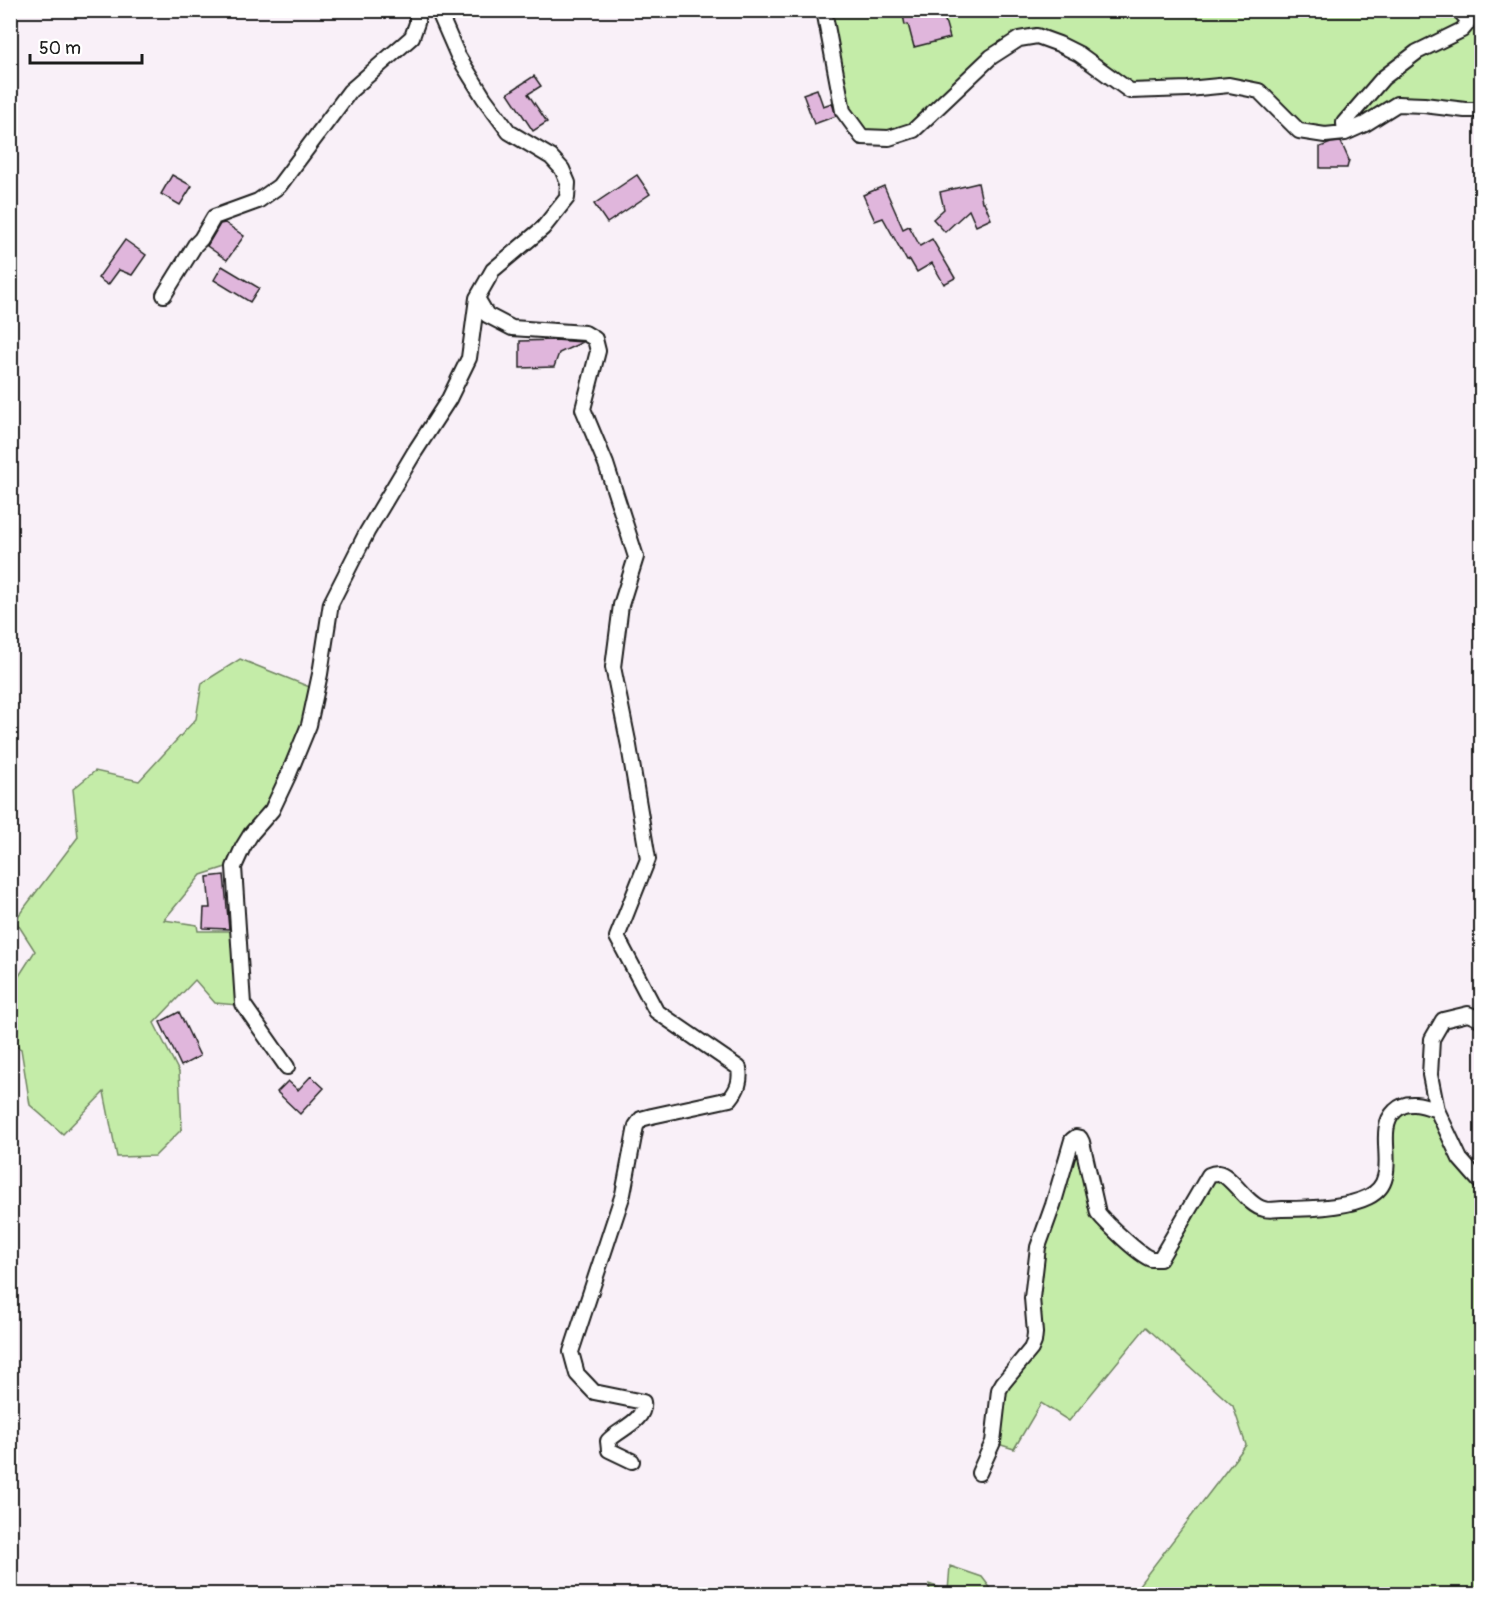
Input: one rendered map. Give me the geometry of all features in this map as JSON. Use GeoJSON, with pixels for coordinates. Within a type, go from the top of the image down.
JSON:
{"type":"FeatureCollection","features":[{"type":"Feature","properties":{"kind":"street"},"geometry":{"type":"LineString","coordinates":[[164,294],[214,217],[258,201],[279,186],[350,91],[412,37],[417,22],[417,10]]}},
{"type":"Feature","properties":{"kind":"street"},"geometry":{"type":"LineString","coordinates":[[287,1067],[243,1004],[234,867],[251,834],[272,810],[309,725],[332,603],[367,532],[449,399],[469,358],[477,298],[493,270],[543,228],[567,198],[568,183],[562,169],[551,157],[509,132],[484,98],[458,56],[438,10]]}},
{"type":"Feature","properties":{"kind":"street"},"geometry":{"type":"LineString","coordinates":[[824,10],[843,111],[862,137],[889,138],[914,130],[991,57],[1019,39],[1037,36],[1079,54],[1130,91],[1188,89],[1229,84],[1259,92],[1299,131],[1325,135],[1345,133],[1365,124],[1397,104],[1482,110]]}},
{"type":"Feature","properties":{"kind":"street"},"geometry":{"type":"LineString","coordinates":[[1345,133],[1344,123],[1383,78],[1418,52],[1462,30],[1467,24],[1467,18],[1459,10]]}},
{"type":"Feature","properties":{"kind":"street"},"geometry":{"type":"LineString","coordinates":[[477,298],[487,315],[512,328],[585,333],[595,339],[598,351],[583,409],[606,464],[636,557],[621,605],[613,667],[648,860],[617,937],[656,1011],[739,1068],[738,1089],[730,1099],[641,1119],[636,1126],[623,1194],[571,1352],[577,1374],[594,1392],[643,1402],[644,1409],[641,1416],[608,1441],[609,1450],[632,1461]]}},
{"type":"Feature","properties":{"kind":"street"},"geometry":{"type":"LineString","coordinates":[[1482,1020],[1468,1014],[1443,1020],[1431,1039],[1430,1075],[1437,1110],[1460,1159],[1482,1184]]}},
{"type":"Feature","properties":{"kind":"street"},"geometry":{"type":"LineString","coordinates":[[978,1473],[993,1442],[999,1390],[1034,1342],[1032,1298],[1038,1247],[1072,1140],[1076,1137],[1082,1142],[1098,1213],[1104,1221],[1144,1255],[1160,1260],[1209,1175],[1217,1173],[1224,1176],[1252,1203],[1264,1209],[1313,1209],[1359,1201],[1373,1194],[1381,1186],[1386,1176],[1386,1129],[1390,1115],[1400,1106],[1412,1103],[1437,1110]]}},
{"type":"Feature","properties":{"kind":"green space"},"geometry":{"type":"Polygon","coordinates":[[[830,11],[1481,11],[1481,104],[1466,105],[1425,99],[1339,128],[1326,129],[1302,125],[1261,86],[1187,83],[1132,85],[1037,30],[912,124],[889,132],[865,131],[848,108],[830,11]]]}},
{"type":"Feature","properties":{"kind":"green space"},"geometry":{"type":"Polygon","coordinates":[[[240,659],[312,688],[304,724],[267,807],[229,866],[201,875],[164,920],[197,925],[198,931],[232,931],[237,1005],[215,1003],[195,980],[154,1023],[179,1072],[182,1129],[155,1156],[117,1157],[104,1092],[63,1134],[30,1105],[21,1049],[11,1043],[10,990],[35,951],[15,920],[78,837],[73,789],[95,771],[139,781],[196,719],[202,683],[240,659]]]}},
{"type":"Feature","properties":{"kind":"green space"},"geometry":{"type":"Polygon","coordinates":[[[1412,1108],[1433,1114],[1455,1162],[1481,1192],[1481,1594],[1132,1594],[1246,1445],[1233,1406],[1146,1327],[1069,1421],[1041,1403],[1014,1449],[998,1444],[1004,1392],[1036,1352],[1043,1247],[1077,1144],[1093,1216],[1151,1265],[1163,1265],[1212,1180],[1217,1178],[1248,1208],[1376,1199],[1395,1118],[1402,1111],[1412,1108]]]}},
{"type":"Feature","properties":{"kind":"green space"},"geometry":{"type":"Polygon","coordinates":[[[950,1566],[982,1577],[995,1594],[930,1594],[929,1584],[948,1591],[950,1566]]]}},
{"type":"Feature","properties":{"kind":"building"},"geometry":{"type":"Polygon","coordinates":[[[902,10],[942,10],[950,38],[914,47],[902,10]]]}},
{"type":"Feature","properties":{"kind":"building"},"geometry":{"type":"Polygon","coordinates":[[[534,76],[541,86],[528,94],[547,122],[533,131],[508,93],[534,76]]]}},
{"type":"Feature","properties":{"kind":"building"},"geometry":{"type":"Polygon","coordinates":[[[817,89],[823,106],[832,103],[836,116],[814,124],[803,94],[817,89]]]}},
{"type":"Feature","properties":{"kind":"building"},"geometry":{"type":"Polygon","coordinates":[[[1341,142],[1349,160],[1347,168],[1320,168],[1320,147],[1341,142]]]}},
{"type":"Feature","properties":{"kind":"building"},"geometry":{"type":"Polygon","coordinates":[[[172,175],[192,186],[180,205],[161,194],[172,175]]]}},
{"type":"Feature","properties":{"kind":"building"},"geometry":{"type":"Polygon","coordinates":[[[637,175],[650,194],[607,223],[594,204],[637,175]]]}},
{"type":"Feature","properties":{"kind":"building"},"geometry":{"type":"Polygon","coordinates":[[[978,183],[982,202],[991,219],[976,226],[969,210],[945,232],[933,219],[944,209],[940,192],[978,183]]]}},
{"type":"Feature","properties":{"kind":"building"},"geometry":{"type":"Polygon","coordinates":[[[884,186],[903,229],[909,226],[920,246],[932,239],[955,278],[944,284],[932,263],[917,272],[910,260],[907,261],[883,218],[875,221],[863,195],[884,186]]]}},
{"type":"Feature","properties":{"kind":"building"},"geometry":{"type":"Polygon","coordinates":[[[225,223],[244,236],[227,260],[207,246],[220,224],[225,223]]]}},
{"type":"Feature","properties":{"kind":"building"},"geometry":{"type":"Polygon","coordinates":[[[125,240],[146,255],[132,275],[119,270],[108,285],[98,278],[125,240]]]}},
{"type":"Feature","properties":{"kind":"building"},"geometry":{"type":"Polygon","coordinates":[[[222,266],[259,288],[250,302],[214,280],[222,266]]]}},
{"type":"Feature","properties":{"kind":"building"},"geometry":{"type":"Polygon","coordinates":[[[520,341],[583,342],[559,353],[554,367],[520,368],[520,341]]]}},
{"type":"Feature","properties":{"kind":"building"},"geometry":{"type":"Polygon","coordinates":[[[224,875],[229,929],[203,928],[204,908],[210,908],[207,877],[224,875]]]}},
{"type":"Feature","properties":{"kind":"building"},"geometry":{"type":"Polygon","coordinates":[[[179,1012],[200,1056],[181,1066],[160,1022],[179,1012]]]}},
{"type":"Feature","properties":{"kind":"building"},"geometry":{"type":"Polygon","coordinates":[[[311,1076],[324,1088],[300,1114],[277,1092],[288,1081],[298,1090],[311,1076]]]}}]}
